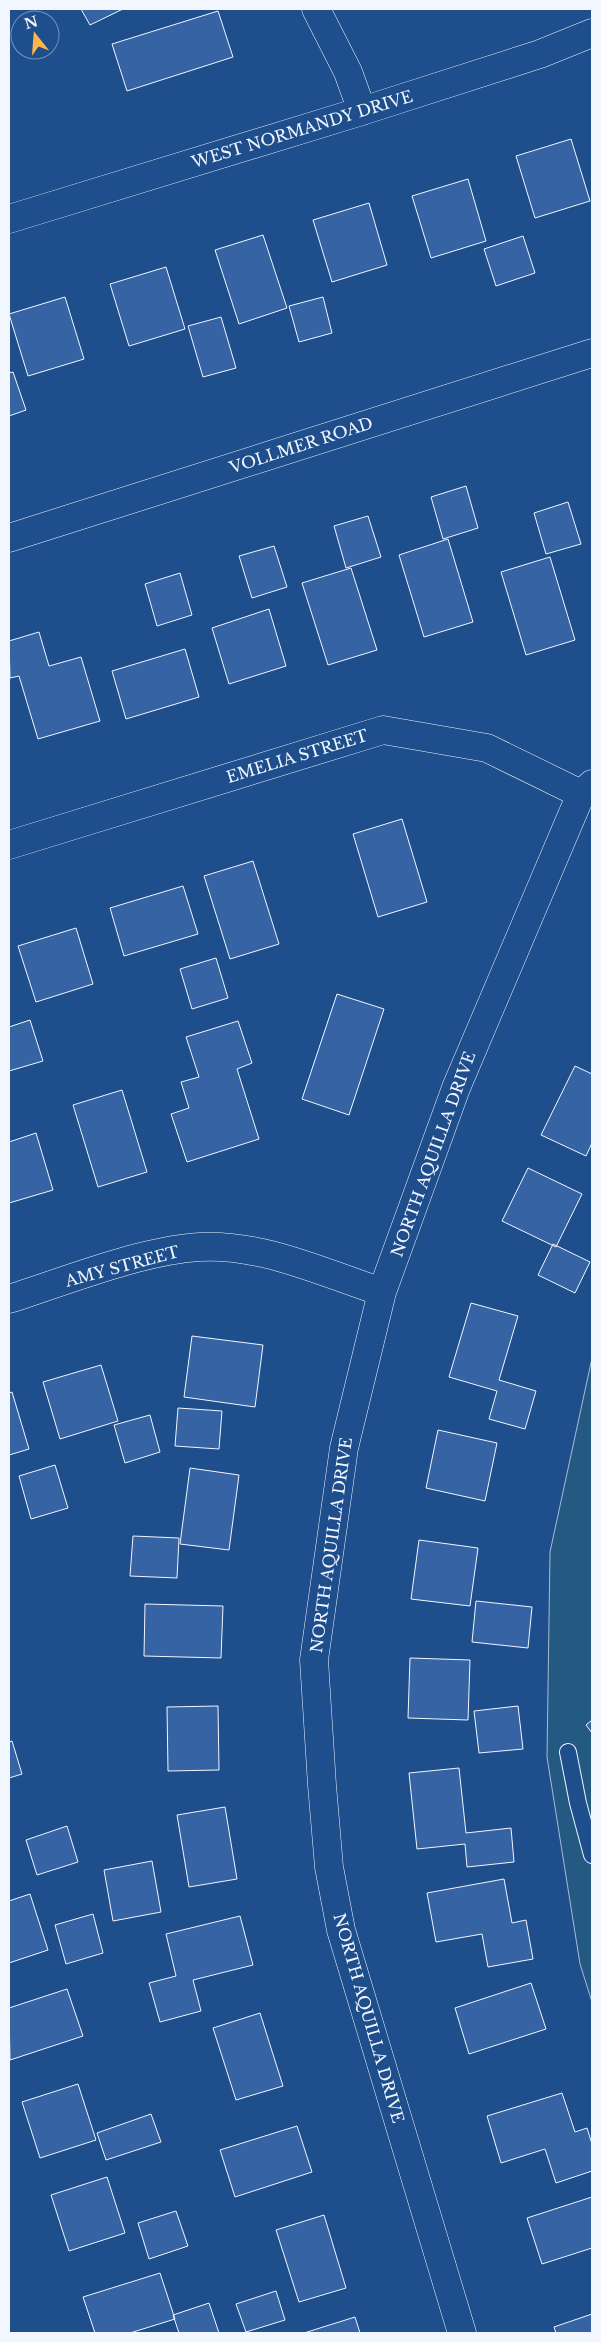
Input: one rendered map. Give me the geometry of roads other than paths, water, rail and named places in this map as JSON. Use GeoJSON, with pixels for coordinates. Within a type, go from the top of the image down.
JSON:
{"type":"FeatureCollection","features":[{"type":"Feature","properties":{"kind":"street"},"geometry":{"type":"LineString","coordinates":[[316,9],[348,72],[362,111]]}},
{"type":"Feature","properties":{"kind":"street","name":"WEST NORMANDY DRIVE"},"geometry":{"type":"LineString","coordinates":[[9,219],[362,111],[540,54],[592,33]]}},
{"type":"Feature","properties":{"kind":"street","name":"VOLLMER ROAD"},"geometry":{"type":"LineString","coordinates":[[9,538],[592,353]]}},
{"type":"Feature","properties":{"kind":"street","name":"EMELIA STREET"},"geometry":{"type":"LineString","coordinates":[[9,845],[383,730],[487,748],[587,789]]}},
{"type":"Feature","properties":{"kind":"street","name":"NORTH AQUILLA DRIVE"},"geometry":{"type":"LineString","coordinates":[[462,2333],[341,1930],[329,1868],[314,1660],[344,1448],[382,1292],[456,1088],[587,789]]}},
{"type":"Feature","properties":{"kind":"street","name":"AMY STREET"},"geometry":{"type":"LineString","coordinates":[[9,1299],[138,1258],[200,1247],[246,1250],[286,1260],[382,1292]]}},
{"type":"Feature","properties":{"kind":"lane"},"geometry":{"type":"LineString","coordinates":[[568,1752],[578,1803],[592,1855]]}}]}
